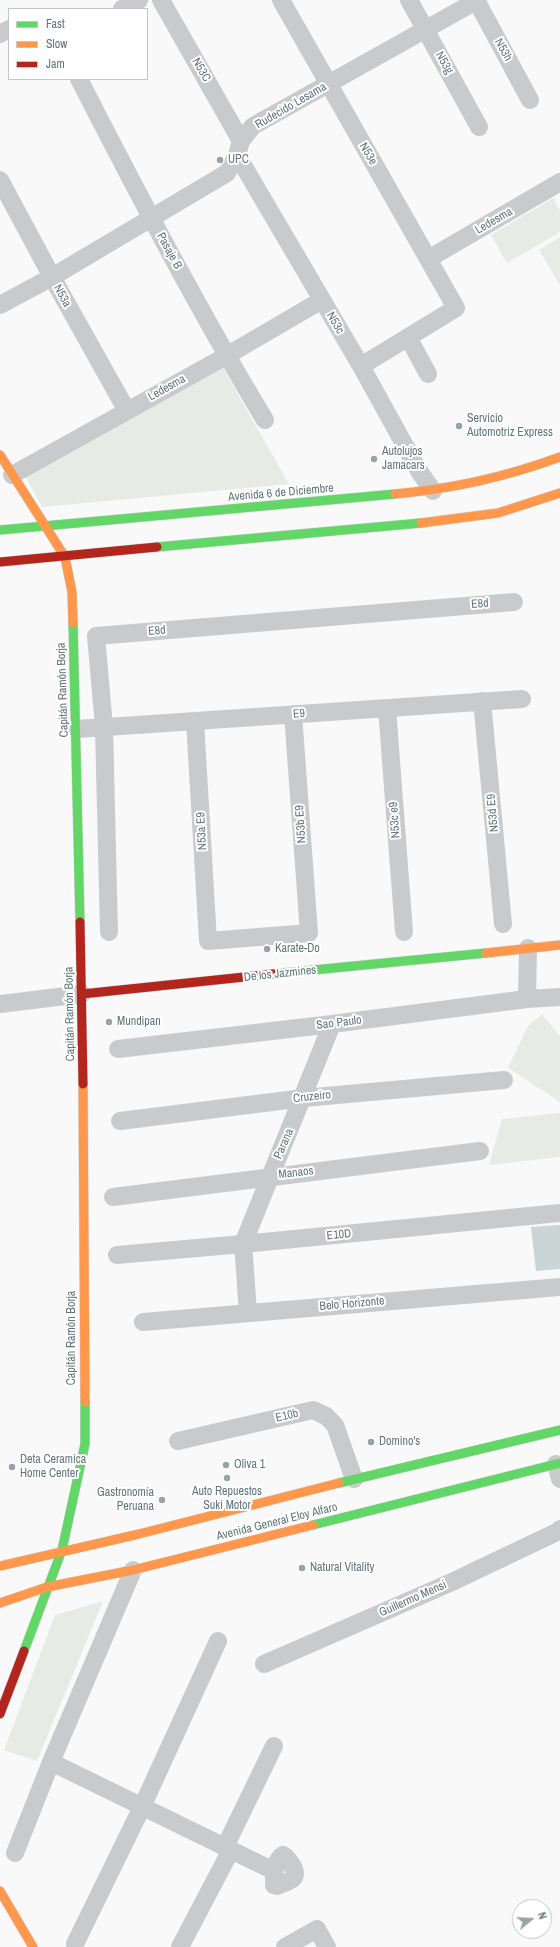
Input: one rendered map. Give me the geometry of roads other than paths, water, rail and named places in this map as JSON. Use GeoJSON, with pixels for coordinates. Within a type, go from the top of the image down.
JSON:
{"type":"FeatureCollection","features":[{"type":"Feature","properties":{"kind":"main road","name":"Capitán Ramón Borja"},"geometry":{"type":"LineString","coordinates":[[0,455],[65,557],[72,592],[82,994],[85,1444],[62,1550],[0,1714]]}},
{"type":"Feature","properties":{"kind":"main road","name":"Avenida 6 de Diciembre"},"geometry":{"type":"LineString","coordinates":[[0,530],[433,491],[508,475],[560,457]]}},
{"type":"Feature","properties":{"kind":"main road"},"geometry":{"type":"LineString","coordinates":[[0,562],[438,521],[498,513],[527,505],[560,493]]}},
{"type":"Feature","properties":{"kind":"main road","name":"De los Jazmines"},"geometry":{"type":"LineString","coordinates":[[82,994],[560,945]]}},
{"type":"Feature","properties":{"kind":"main road","name":"Avenida General Eloy Alfaro"},"geometry":{"type":"LineString","coordinates":[[0,1566],[62,1550],[139,1534],[354,1479],[560,1430]]}},
{"type":"Feature","properties":{"kind":"main road","name":"Avenida General Eloy Alfaro"},"geometry":{"type":"LineString","coordinates":[[0,1603],[48,1587],[133,1570],[559,1469]]}},
{"type":"Feature","properties":{"kind":"main road"},"geometry":{"type":"LineString","coordinates":[[0,1892],[32,1947]]}},
{"type":"Feature","properties":{"kind":"street"},"geometry":{"type":"LineString","coordinates":[[124,8],[139,0]]}},
{"type":"Feature","properties":{"kind":"street","name":"N53C"},"geometry":{"type":"LineString","coordinates":[[161,0],[239,148]]}},
{"type":"Feature","properties":{"kind":"street","name":"N53e"},"geometry":{"type":"LineString","coordinates":[[281,0],[456,308],[408,337]]}},
{"type":"Feature","properties":{"kind":"street","name":"N53g"},"geometry":{"type":"LineString","coordinates":[[409,0],[479,127]]}},
{"type":"Feature","properties":{"kind":"street","name":"Rudecido Lesama"},"geometry":{"type":"LineString","coordinates":[[0,305],[52,277],[228,172],[239,148],[254,126],[477,0]]}},
{"type":"Feature","properties":{"kind":"street","name":"N53h"},"geometry":{"type":"LineString","coordinates":[[477,0],[530,100]]}},
{"type":"Feature","properties":{"kind":"street","name":"Pasaje B"},"geometry":{"type":"LineString","coordinates":[[80,80],[150,218],[226,356],[265,420]]}},
{"type":"Feature","properties":{"kind":"street","name":"N53c"},"geometry":{"type":"LineString","coordinates":[[239,148],[322,300],[361,366],[419,471],[433,491]]}},
{"type":"Feature","properties":{"kind":"street","name":"N53a"},"geometry":{"type":"LineString","coordinates":[[0,180],[127,411]]}},
{"type":"Feature","properties":{"kind":"street","name":"Ledesma"},"geometry":{"type":"LineString","coordinates":[[428,259],[560,182]]}},
{"type":"Feature","properties":{"kind":"street","name":"Ledesma"},"geometry":{"type":"LineString","coordinates":[[12,475],[226,356],[322,300]]}},
{"type":"Feature","properties":{"kind":"street"},"geometry":{"type":"LineString","coordinates":[[361,366],[408,337],[428,374]]}},
{"type":"Feature","properties":{"kind":"street","name":"E8d"},"geometry":{"type":"LineString","coordinates":[[109,932],[104,727],[96,636],[514,602]]}},
{"type":"Feature","properties":{"kind":"street","name":"E9"},"geometry":{"type":"LineString","coordinates":[[76,729],[522,699]]}},
{"type":"Feature","properties":{"kind":"street","name":"N53d E9"},"geometry":{"type":"LineString","coordinates":[[482,702],[503,924]]}},
{"type":"Feature","properties":{"kind":"street","name":"N53c e9"},"geometry":{"type":"LineString","coordinates":[[387,708],[404,932]]}},
{"type":"Feature","properties":{"kind":"street","name":"N53b E9"},"geometry":{"type":"LineString","coordinates":[[208,941],[309,933],[293,714]]}},
{"type":"Feature","properties":{"kind":"street","name":"N53a E9"},"geometry":{"type":"LineString","coordinates":[[195,721],[208,941]]}},
{"type":"Feature","properties":{"kind":"street"},"geometry":{"type":"LineString","coordinates":[[527,999],[528,948]]}},
{"type":"Feature","properties":{"kind":"street","name":"De los Jazmines"},"geometry":{"type":"LineString","coordinates":[[0,1004],[82,994]]}},
{"type":"Feature","properties":{"kind":"street","name":"Sao Paulo"},"geometry":{"type":"LineString","coordinates":[[118,1049],[560,996]]}},
{"type":"Feature","properties":{"kind":"street","name":"Parana"},"geometry":{"type":"LineString","coordinates":[[248,1312],[243,1244],[269,1176],[304,1098],[332,1024]]}},
{"type":"Feature","properties":{"kind":"street","name":"Cruzeiro"},"geometry":{"type":"LineString","coordinates":[[120,1121],[304,1098],[504,1080]]}},
{"type":"Feature","properties":{"kind":"street","name":"Manaos"},"geometry":{"type":"LineString","coordinates":[[113,1197],[269,1176],[480,1151]]}},
{"type":"Feature","properties":{"kind":"street","name":"E10D"},"geometry":{"type":"LineString","coordinates":[[117,1255],[560,1213]]}},
{"type":"Feature","properties":{"kind":"street","name":"Belo Horizonte"},"geometry":{"type":"LineString","coordinates":[[144,1322],[248,1312],[560,1287]]}},
{"type":"Feature","properties":{"kind":"street","name":"E10b"},"geometry":{"type":"LineString","coordinates":[[178,1441],[313,1410],[326,1416],[335,1425],[354,1479]]}},
{"type":"Feature","properties":{"kind":"street","name":"Guillermo Mensi"},"geometry":{"type":"LineString","coordinates":[[264,1664],[452,1582],[514,1551],[557,1532],[560,1529]]}},
{"type":"Feature","properties":{"kind":"street"},"geometry":{"type":"LineString","coordinates":[[15,1853],[133,1570]]}},
{"type":"Feature","properties":{"kind":"street"},"geometry":{"type":"LineString","coordinates":[[75,1944],[142,1807],[218,1641]]}},
{"type":"Feature","properties":{"kind":"street"},"geometry":{"type":"LineString","coordinates":[[180,1947],[228,1848],[274,1746]]}},
{"type":"Feature","properties":{"kind":"street"},"geometry":{"type":"LineString","coordinates":[[52,1762],[274,1871]]}},
{"type":"Feature","properties":{"kind":"street"},"geometry":{"type":"LineString","coordinates":[[284,1947],[317,1929],[327,1947]]}},
{"type":"Feature","properties":{"kind":"place","name":"UPC"},"geometry":{"type":"Point","coordinates":[220,160]}},
{"type":"Feature","properties":{"kind":"place","name":"Servicio Automotriz Express"},"geometry":{"type":"Point","coordinates":[459,426]}},
{"type":"Feature","properties":{"kind":"place","name":"Autolujos Jamacars"},"geometry":{"type":"Point","coordinates":[374,459]}},
{"type":"Feature","properties":{"kind":"place","name":"Karate-Do"},"geometry":{"type":"Point","coordinates":[267,949]}},
{"type":"Feature","properties":{"kind":"place","name":"Mundipan"},"geometry":{"type":"Point","coordinates":[109,1022]}},
{"type":"Feature","properties":{"kind":"place","name":"Domino's"},"geometry":{"type":"Point","coordinates":[371,1442]}},
{"type":"Feature","properties":{"kind":"place","name":"Oliva 1"},"geometry":{"type":"Point","coordinates":[226,1465]}},
{"type":"Feature","properties":{"kind":"place","name":"Deta Ceramica Home Center"},"geometry":{"type":"Point","coordinates":[12,1467]}},
{"type":"Feature","properties":{"kind":"place","name":"Auto Repuestos Suki Motor"},"geometry":{"type":"Point","coordinates":[227,1478]}},
{"type":"Feature","properties":{"kind":"place","name":"Gastronomía Peruana"},"geometry":{"type":"Point","coordinates":[162,1500]}},
{"type":"Feature","properties":{"kind":"place","name":"Natural Vitality"},"geometry":{"type":"Point","coordinates":[302,1568]}}]}
